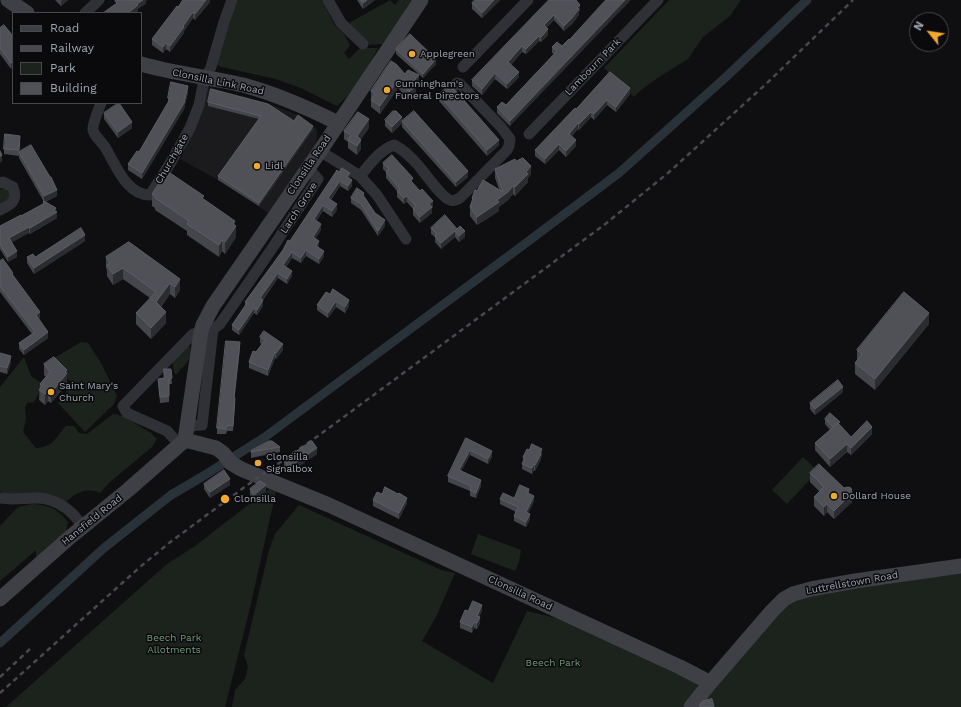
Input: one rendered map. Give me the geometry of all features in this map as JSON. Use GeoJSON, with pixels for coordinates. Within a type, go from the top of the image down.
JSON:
{"type":"FeatureCollection","features":[{"type":"Feature","properties":{"kind":"main road"},"geometry":{"type":"LineString","coordinates":[[8,0],[26,12]]}},
{"type":"Feature","properties":{"kind":"main road","name":"Clonsilla Road"},"geometry":{"type":"LineString","coordinates":[[421,0],[320,151],[213,306],[206,329],[200,386],[184,437],[216,448],[234,465],[329,505],[641,648],[710,684]]}},
{"type":"Feature","properties":{"kind":"main road","name":"Clonsilla Link Road"},"geometry":{"type":"LineString","coordinates":[[142,64],[179,74],[243,85],[267,92],[338,123]]}},
{"type":"Feature","properties":{"kind":"main road","name":"Hansfield Road"},"geometry":{"type":"LineString","coordinates":[[0,599],[82,527],[125,493],[184,437]]}},
{"type":"Feature","properties":{"kind":"main road","name":"Luttrellstown Road"},"geometry":{"type":"LineString","coordinates":[[691,707],[772,610],[784,599],[793,594],[855,581],[961,566]]}},
{"type":"Feature","properties":{"kind":"street"},"geometry":{"type":"LineString","coordinates":[[86,12],[98,0]]}},
{"type":"Feature","properties":{"kind":"street"},"geometry":{"type":"LineString","coordinates":[[206,78],[211,67],[232,0]]}},
{"type":"Feature","properties":{"kind":"street"},"geometry":{"type":"LineString","coordinates":[[328,0],[341,23],[363,44]]}},
{"type":"Feature","properties":{"kind":"street"},"geometry":{"type":"LineString","coordinates":[[463,67],[528,0]]}},
{"type":"Feature","properties":{"kind":"street","name":"Lambourn Park"},"geometry":{"type":"LineString","coordinates":[[529,134],[658,0]]}},
{"type":"Feature","properties":{"kind":"street","name":"Churchgate"},"geometry":{"type":"LineString","coordinates":[[101,104],[93,125],[95,135],[105,146],[121,176],[139,193],[150,195],[172,162],[190,128],[199,106],[203,85],[206,78]]}},
{"type":"Feature","properties":{"kind":"street"},"geometry":{"type":"LineString","coordinates":[[360,176],[383,151],[394,145],[404,150],[444,196],[450,200],[456,201],[461,197],[507,150],[510,139],[501,127],[460,84],[457,83],[451,89]]}},
{"type":"Feature","properties":{"kind":"street"},"geometry":{"type":"LineString","coordinates":[[320,151],[360,176],[377,195],[406,239]]}},
{"type":"Feature","properties":{"kind":"street","name":"Larch Grove"},"geometry":{"type":"LineString","coordinates":[[206,329],[220,324],[272,250],[318,179],[308,168]]}},
{"type":"Feature","properties":{"kind":"street"},"geometry":{"type":"LineString","coordinates":[[0,184],[3,182],[13,187],[16,195],[12,203],[0,210]]}},
{"type":"Feature","properties":{"kind":"street"},"geometry":{"type":"LineString","coordinates":[[258,241],[272,250]]}},
{"type":"Feature","properties":{"kind":"street","name":"Clonsilla Road"},"geometry":{"type":"LineString","coordinates":[[184,437],[127,413],[123,406],[193,334],[206,329]]}},
{"type":"Feature","properties":{"kind":"street"},"geometry":{"type":"LineString","coordinates":[[0,498],[11,500],[46,499],[57,503],[69,511],[78,519],[82,527]]}},
{"type":"Feature","properties":{"kind":"shaded area"},"geometry":{"type":"Polygon","coordinates":[[[208,87],[264,102],[298,115],[315,127],[317,131],[315,147],[268,213],[220,181],[180,159],[205,104],[208,87]]]}},
{"type":"Feature","properties":{"kind":"green space"},"geometry":{"type":"Polygon","coordinates":[[[238,0],[322,0],[335,26],[344,34],[350,45],[344,53],[349,59],[360,48],[378,48],[355,86],[337,106],[303,89],[276,79],[222,67],[217,65],[217,56],[231,10],[238,0]]]}},
{"type":"Feature","properties":{"kind":"green space"},"geometry":{"type":"Polygon","coordinates":[[[390,0],[395,5],[399,0],[413,0],[382,44],[367,45],[348,27],[350,24],[349,23],[390,0]]]}},
{"type":"Feature","properties":{"kind":"green space"},"geometry":{"type":"Polygon","coordinates":[[[669,0],[741,0],[730,16],[703,37],[688,59],[659,77],[634,97],[604,68],[669,0]]]}},
{"type":"Feature","properties":{"kind":"green space"},"geometry":{"type":"Polygon","coordinates":[[[5,187],[13,190],[12,197],[0,205],[0,190],[5,187]]]}},
{"type":"Feature","properties":{"kind":"green space"},"geometry":{"type":"Polygon","coordinates":[[[81,342],[88,343],[100,361],[117,396],[114,404],[85,432],[58,403],[69,388],[74,385],[51,360],[81,342]]]}},
{"type":"Feature","properties":{"kind":"green space"},"geometry":{"type":"Polygon","coordinates":[[[187,346],[190,347],[189,359],[177,374],[175,374],[173,368],[173,357],[187,346]]]}},
{"type":"Feature","properties":{"kind":"green space"},"geometry":{"type":"Polygon","coordinates":[[[24,357],[31,376],[44,385],[34,402],[27,403],[25,407],[26,419],[23,432],[36,448],[51,444],[66,426],[74,426],[79,433],[87,434],[113,414],[123,416],[151,433],[157,439],[152,447],[110,482],[100,493],[95,491],[82,492],[73,496],[66,502],[61,498],[51,495],[12,497],[0,491],[0,387],[24,357]]]}},
{"type":"Feature","properties":{"kind":"green space"},"geometry":{"type":"Polygon","coordinates":[[[803,457],[818,471],[787,504],[772,490],[803,457]]]}},
{"type":"Feature","properties":{"kind":"green space","name":"Beech Park Allotments"},"geometry":{"type":"Polygon","coordinates":[[[269,489],[276,491],[250,608],[225,707],[6,707],[167,564],[195,546],[269,489]]]}},
{"type":"Feature","properties":{"kind":"green space"},"geometry":{"type":"Polygon","coordinates":[[[32,504],[44,505],[57,511],[68,522],[66,531],[50,545],[36,561],[36,550],[0,581],[0,526],[18,507],[32,504]]]}},
{"type":"Feature","properties":{"kind":"green space","name":"Beech Park"},"geometry":{"type":"Polygon","coordinates":[[[299,505],[441,570],[455,573],[436,617],[422,641],[493,683],[527,611],[568,621],[693,680],[698,686],[685,707],[232,707],[235,690],[245,679],[248,667],[244,655],[269,550],[275,534],[299,505]]]}},
{"type":"Feature","properties":{"kind":"green space"},"geometry":{"type":"Polygon","coordinates":[[[478,534],[521,550],[519,562],[515,571],[471,554],[478,534]]]}},
{"type":"Feature","properties":{"kind":"green space"},"geometry":{"type":"Polygon","coordinates":[[[961,571],[961,707],[697,707],[787,604],[805,594],[961,571]]]}},
{"type":"Feature","properties":{"kind":"building"},"geometry":{"type":"Polygon","coordinates":[[[143,0],[129,12],[104,12],[117,3],[115,1],[143,0]]]}},
{"type":"Feature","properties":{"kind":"building"},"geometry":{"type":"Polygon","coordinates":[[[183,0],[206,0],[195,14],[193,12],[170,46],[166,43],[163,47],[152,39],[183,0]]]}},
{"type":"Feature","properties":{"kind":"building"},"geometry":{"type":"Polygon","coordinates":[[[475,0],[494,0],[482,13],[472,3],[475,0]]]}},
{"type":"Feature","properties":{"kind":"building"},"geometry":{"type":"Polygon","coordinates":[[[549,0],[576,0],[580,5],[577,8],[579,9],[564,26],[554,15],[544,25],[548,29],[541,37],[539,36],[526,49],[522,46],[508,62],[519,72],[507,84],[495,73],[482,89],[472,80],[549,0]]]}},
{"type":"Feature","properties":{"kind":"building"},"geometry":{"type":"Polygon","coordinates":[[[606,0],[625,0],[510,121],[497,107],[502,102],[506,105],[557,51],[552,47],[557,42],[562,46],[569,40],[606,0]]]}},
{"type":"Feature","properties":{"kind":"building"},"geometry":{"type":"Polygon","coordinates":[[[4,25],[12,35],[11,63],[0,48],[0,28],[4,25]]]}},
{"type":"Feature","properties":{"kind":"building"},"geometry":{"type":"Polygon","coordinates":[[[410,34],[436,59],[423,74],[396,49],[410,34]]]}},
{"type":"Feature","properties":{"kind":"building"},"geometry":{"type":"Polygon","coordinates":[[[391,61],[396,64],[405,74],[408,70],[419,75],[413,82],[416,86],[409,92],[398,80],[380,106],[371,100],[375,94],[371,91],[391,61]]]}},
{"type":"Feature","properties":{"kind":"building"},"geometry":{"type":"Polygon","coordinates":[[[610,72],[630,88],[616,107],[607,100],[594,114],[591,112],[579,124],[578,123],[569,134],[576,140],[566,151],[559,144],[545,159],[535,150],[610,72]]]}},
{"type":"Feature","properties":{"kind":"building"},"geometry":{"type":"Polygon","coordinates":[[[171,82],[188,86],[184,103],[142,173],[128,164],[137,151],[139,152],[170,99],[168,98],[171,82]]]}},
{"type":"Feature","properties":{"kind":"building"},"geometry":{"type":"Polygon","coordinates":[[[446,88],[450,90],[454,89],[499,140],[487,150],[439,95],[446,88]]]}},
{"type":"Feature","properties":{"kind":"building","name":"Lidl"},"geometry":{"type":"Polygon","coordinates":[[[211,89],[268,104],[294,121],[298,115],[313,126],[259,203],[218,176],[261,116],[208,102],[211,89]]]}},
{"type":"Feature","properties":{"kind":"building"},"geometry":{"type":"Polygon","coordinates":[[[120,104],[132,122],[118,132],[104,113],[120,104]]]}},
{"type":"Feature","properties":{"kind":"building"},"geometry":{"type":"Polygon","coordinates":[[[393,111],[396,111],[402,117],[392,127],[385,120],[393,111]]]}},
{"type":"Feature","properties":{"kind":"building"},"geometry":{"type":"Polygon","coordinates":[[[414,111],[468,171],[456,182],[402,121],[414,111]]]}},
{"type":"Feature","properties":{"kind":"building"},"geometry":{"type":"Polygon","coordinates":[[[358,112],[369,119],[357,136],[361,140],[357,146],[348,140],[351,135],[344,131],[358,112]]]}},
{"type":"Feature","properties":{"kind":"building"},"geometry":{"type":"Polygon","coordinates":[[[5,134],[20,136],[19,150],[4,149],[5,134]]]}},
{"type":"Feature","properties":{"kind":"building"},"geometry":{"type":"Polygon","coordinates":[[[31,145],[51,177],[57,190],[44,196],[19,152],[31,145]]]}},
{"type":"Feature","properties":{"kind":"building"},"geometry":{"type":"Polygon","coordinates":[[[392,155],[413,178],[411,181],[420,191],[422,189],[433,201],[429,204],[432,207],[420,217],[413,209],[416,206],[407,196],[404,198],[397,191],[400,189],[386,172],[389,169],[383,163],[392,155]]]}},
{"type":"Feature","properties":{"kind":"building"},"geometry":{"type":"Polygon","coordinates":[[[523,158],[531,166],[526,172],[528,174],[515,187],[513,186],[508,192],[497,200],[499,202],[477,217],[470,207],[475,190],[477,191],[483,180],[503,192],[495,169],[515,159],[516,161],[523,158]]]}},
{"type":"Feature","properties":{"kind":"building"},"geometry":{"type":"Polygon","coordinates":[[[342,168],[350,173],[347,177],[352,180],[348,186],[340,181],[328,198],[337,204],[332,211],[323,205],[314,219],[321,224],[313,237],[319,241],[316,246],[324,251],[319,259],[306,250],[301,258],[292,252],[283,265],[292,271],[287,279],[278,273],[260,298],[263,300],[257,310],[254,308],[239,330],[232,325],[247,303],[245,302],[283,250],[288,240],[290,241],[337,170],[339,172],[342,168]]]}},
{"type":"Feature","properties":{"kind":"building"},"geometry":{"type":"Polygon","coordinates":[[[170,173],[204,196],[202,198],[235,221],[233,224],[236,226],[225,242],[222,240],[219,245],[187,224],[189,221],[155,198],[156,197],[152,194],[165,174],[168,176],[170,173]]]}},
{"type":"Feature","properties":{"kind":"building"},"geometry":{"type":"Polygon","coordinates":[[[357,188],[364,193],[363,195],[375,213],[385,220],[378,231],[361,204],[351,198],[357,188]]]}},
{"type":"Feature","properties":{"kind":"building"},"geometry":{"type":"Polygon","coordinates":[[[44,201],[56,208],[54,211],[57,212],[30,228],[29,227],[9,238],[17,251],[8,257],[0,244],[0,226],[43,204],[44,201]]]}},
{"type":"Feature","properties":{"kind":"building"},"geometry":{"type":"Polygon","coordinates":[[[445,215],[457,229],[460,226],[465,231],[459,236],[455,231],[441,243],[435,236],[437,234],[431,228],[445,215]]]}},
{"type":"Feature","properties":{"kind":"building"},"geometry":{"type":"Polygon","coordinates":[[[81,228],[85,235],[34,268],[27,257],[33,254],[35,257],[81,228]]]}},
{"type":"Feature","properties":{"kind":"building"},"geometry":{"type":"Polygon","coordinates":[[[129,242],[180,279],[175,287],[170,283],[156,302],[166,312],[151,328],[136,313],[156,292],[123,268],[113,274],[107,265],[110,263],[106,257],[129,242]]]}},
{"type":"Feature","properties":{"kind":"building"},"geometry":{"type":"Polygon","coordinates":[[[3,259],[13,273],[12,274],[40,312],[36,315],[48,332],[24,350],[19,343],[35,332],[0,286],[0,261],[3,259]]]}},
{"type":"Feature","properties":{"kind":"building"},"geometry":{"type":"Polygon","coordinates":[[[333,289],[349,300],[345,307],[336,301],[328,313],[317,305],[326,292],[330,294],[333,289]]]}},
{"type":"Feature","properties":{"kind":"building"},"geometry":{"type":"Polygon","coordinates":[[[904,292],[929,313],[875,379],[855,363],[862,354],[857,350],[904,292]]]}},
{"type":"Feature","properties":{"kind":"building"},"geometry":{"type":"Polygon","coordinates":[[[264,331],[283,344],[276,353],[275,352],[268,370],[249,362],[253,351],[256,352],[265,340],[260,337],[264,331]]]}},
{"type":"Feature","properties":{"kind":"building"},"geometry":{"type":"Polygon","coordinates":[[[226,341],[240,342],[234,398],[233,426],[227,425],[226,429],[217,428],[226,341]]]}},
{"type":"Feature","properties":{"kind":"building"},"geometry":{"type":"Polygon","coordinates":[[[0,353],[11,356],[7,368],[0,366],[0,353]]]}},
{"type":"Feature","properties":{"kind":"building"},"geometry":{"type":"Polygon","coordinates":[[[54,357],[67,370],[65,372],[67,373],[51,393],[48,391],[45,394],[39,390],[42,386],[40,384],[50,372],[44,364],[54,357]]]}},
{"type":"Feature","properties":{"kind":"building"},"geometry":{"type":"Polygon","coordinates":[[[164,369],[171,369],[172,378],[169,379],[169,396],[160,397],[158,379],[164,378],[164,369]]]}},
{"type":"Feature","properties":{"kind":"building"},"geometry":{"type":"Polygon","coordinates":[[[838,380],[843,387],[815,409],[810,403],[838,380]]]}},
{"type":"Feature","properties":{"kind":"building"},"geometry":{"type":"Polygon","coordinates":[[[830,413],[840,422],[833,427],[825,419],[830,413]]]}},
{"type":"Feature","properties":{"kind":"building"},"geometry":{"type":"Polygon","coordinates":[[[867,421],[872,427],[851,448],[847,444],[830,459],[815,443],[838,423],[851,437],[867,421]]]}},
{"type":"Feature","properties":{"kind":"building"},"geometry":{"type":"Polygon","coordinates":[[[466,438],[492,451],[488,459],[470,450],[459,470],[481,480],[476,493],[470,490],[471,486],[448,476],[466,438]]]}},
{"type":"Feature","properties":{"kind":"building"},"geometry":{"type":"Polygon","coordinates":[[[269,441],[272,441],[280,447],[251,452],[251,451],[269,441]]]}},
{"type":"Feature","properties":{"kind":"building"},"geometry":{"type":"Polygon","coordinates":[[[312,441],[317,448],[289,467],[284,460],[312,441]]]}},
{"type":"Feature","properties":{"kind":"building"},"geometry":{"type":"Polygon","coordinates":[[[532,444],[542,449],[541,454],[532,468],[522,464],[525,458],[523,457],[527,449],[529,450],[532,444]]]}},
{"type":"Feature","properties":{"kind":"building"},"geometry":{"type":"Polygon","coordinates":[[[819,464],[844,488],[851,488],[852,493],[834,511],[827,504],[824,507],[814,497],[824,487],[810,473],[819,464]]]}},
{"type":"Feature","properties":{"kind":"building"},"geometry":{"type":"Polygon","coordinates":[[[224,470],[230,479],[210,492],[204,484],[224,470]]]}},
{"type":"Feature","properties":{"kind":"building"},"geometry":{"type":"Polygon","coordinates":[[[260,481],[266,485],[254,495],[250,489],[260,481]]]}},
{"type":"Feature","properties":{"kind":"building"},"geometry":{"type":"Polygon","coordinates":[[[520,485],[529,489],[528,493],[534,496],[526,512],[530,514],[526,522],[514,516],[518,507],[500,499],[503,493],[514,498],[520,485]]]}},
{"type":"Feature","properties":{"kind":"building"},"geometry":{"type":"Polygon","coordinates":[[[385,487],[407,498],[399,513],[373,500],[377,492],[382,494],[385,487]]]}},
{"type":"Feature","properties":{"kind":"building"},"geometry":{"type":"Polygon","coordinates":[[[473,601],[482,605],[477,616],[480,617],[477,623],[474,622],[472,627],[460,622],[465,610],[468,611],[473,601]]]}},
{"type":"Feature","properties":{"kind":"building"},"geometry":{"type":"Polygon","coordinates":[[[712,699],[714,707],[700,707],[700,704],[703,701],[712,699]]]}},
{"type":"Feature","properties":{"kind":"waterway"},"geometry":{"type":"LineString","coordinates":[[0,643],[104,548],[171,495],[265,437],[619,173],[726,77],[807,0]]}},
{"type":"Feature","properties":{"kind":"railway"},"geometry":{"type":"LineString","coordinates":[[0,693],[140,567],[169,543],[246,486],[318,436],[604,225],[668,173],[766,84],[853,0]]}},
{"type":"Feature","properties":{"kind":"railway"},"geometry":{"type":"LineString","coordinates":[[0,677],[30,649]]}},
{"type":"Feature","properties":{"kind":"place","name":"Applegreen"},"geometry":{"type":"Point","coordinates":[412,54]}},
{"type":"Feature","properties":{"kind":"place","name":"Cunningham's Funeral Directors"},"geometry":{"type":"Point","coordinates":[387,90]}},
{"type":"Feature","properties":{"kind":"place","name":"Lidl"},"geometry":{"type":"Point","coordinates":[257,166]}},
{"type":"Feature","properties":{"kind":"place","name":"Saint Mary's Church"},"geometry":{"type":"Point","coordinates":[51,392]}},
{"type":"Feature","properties":{"kind":"place","name":"Clonsilla Signalbox"},"geometry":{"type":"Point","coordinates":[258,463]}},
{"type":"Feature","properties":{"kind":"place","name":"Dollard House"},"geometry":{"type":"Point","coordinates":[834,496]}},
{"type":"Feature","properties":{"kind":"place","name":"Clonsilla"},"geometry":{"type":"Point","coordinates":[225,499]}}]}
